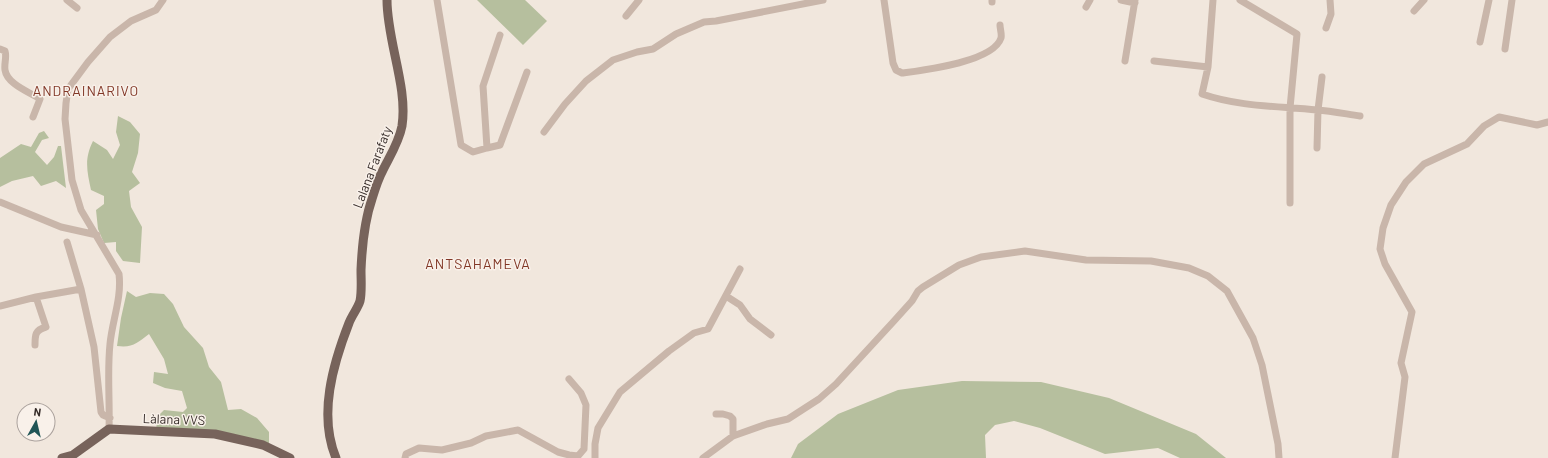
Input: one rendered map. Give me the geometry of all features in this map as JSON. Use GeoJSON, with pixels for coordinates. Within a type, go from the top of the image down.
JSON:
{"type":"FeatureCollection","features":[{"type":"Feature","properties":{"kind":"main road","name":"Lalana Farafaty"},"geometry":{"type":"LineString","coordinates":[[336,458],[332,447],[327,418],[333,373],[350,322],[360,301],[364,228],[371,200],[382,172],[397,144],[402,126],[404,104],[391,40],[387,13],[387,0]]}},
{"type":"Feature","properties":{"kind":"main road"},"geometry":{"type":"LineString","coordinates":[[62,458],[73,455],[109,430]]}},
{"type":"Feature","properties":{"kind":"main road","name":"Làlana VVS"},"geometry":{"type":"LineString","coordinates":[[109,430],[214,434],[263,445],[290,458]]}},
{"type":"Feature","properties":{"kind":"street"},"geometry":{"type":"LineString","coordinates":[[67,0],[77,8]]}},
{"type":"Feature","properties":{"kind":"street"},"geometry":{"type":"LineString","coordinates":[[109,430],[110,418],[108,381],[110,343],[121,286],[119,274],[81,210],[72,180],[65,119],[66,102],[68,89],[88,62],[110,37],[131,21],[156,10],[163,0]]}},
{"type":"Feature","properties":{"kind":"street"},"geometry":{"type":"LineString","coordinates":[[437,0],[461,145],[473,152],[500,145],[527,72]]}},
{"type":"Feature","properties":{"kind":"street"},"geometry":{"type":"LineString","coordinates":[[626,16],[639,0]]}},
{"type":"Feature","properties":{"kind":"street"},"geometry":{"type":"LineString","coordinates":[[544,132],[565,104],[586,81],[613,60],[637,52],[653,49],[676,34],[704,22],[823,0]]}},
{"type":"Feature","properties":{"kind":"street"},"geometry":{"type":"LineString","coordinates":[[884,0],[893,63],[896,70],[902,73],[965,61],[991,50],[1001,37],[1000,25]]}},
{"type":"Feature","properties":{"kind":"street"},"geometry":{"type":"LineString","coordinates":[[1121,0],[1135,1],[1125,60]]}},
{"type":"Feature","properties":{"kind":"street"},"geometry":{"type":"LineString","coordinates":[[1212,0],[1208,66],[1202,94],[1213,98],[1251,106],[1318,110],[1360,116]]}},
{"type":"Feature","properties":{"kind":"street"},"geometry":{"type":"LineString","coordinates":[[1240,0],[1297,34],[1290,108],[1290,203]]}},
{"type":"Feature","properties":{"kind":"street"},"geometry":{"type":"LineString","coordinates":[[1326,28],[1331,14],[1330,0]]}},
{"type":"Feature","properties":{"kind":"street"},"geometry":{"type":"LineString","coordinates":[[1414,11],[1424,0]]}},
{"type":"Feature","properties":{"kind":"street"},"geometry":{"type":"LineString","coordinates":[[1480,42],[1489,0]]}},
{"type":"Feature","properties":{"kind":"street"},"geometry":{"type":"LineString","coordinates":[[1505,49],[1512,0]]}},
{"type":"Feature","properties":{"kind":"street"},"geometry":{"type":"LineString","coordinates":[[487,148],[483,86],[500,36]]}},
{"type":"Feature","properties":{"kind":"street"},"geometry":{"type":"LineString","coordinates":[[0,49],[5,51],[6,54],[4,65],[6,75],[14,84],[40,99],[34,117]]}},
{"type":"Feature","properties":{"kind":"street"},"geometry":{"type":"LineString","coordinates":[[1154,62],[1208,66]]}},
{"type":"Feature","properties":{"kind":"street"},"geometry":{"type":"LineString","coordinates":[[1317,148],[1318,110],[1322,77]]}},
{"type":"Feature","properties":{"kind":"street"},"geometry":{"type":"LineString","coordinates":[[1395,458],[1404,377],[1401,363],[1412,312],[1385,264],[1380,249],[1383,228],[1391,204],[1406,182],[1424,164],[1467,144],[1484,126],[1500,117],[1537,125],[1548,122]]}},
{"type":"Feature","properties":{"kind":"street"},"geometry":{"type":"LineString","coordinates":[[0,202],[60,228],[97,235]]}},
{"type":"Feature","properties":{"kind":"street"},"geometry":{"type":"LineString","coordinates":[[67,242],[81,289],[94,347],[101,412],[103,415],[110,418]]}},
{"type":"Feature","properties":{"kind":"street"},"geometry":{"type":"LineString","coordinates":[[703,458],[733,436],[761,426],[788,419],[819,399],[836,384],[923,287],[959,265],[981,257],[1025,251],[1086,260],[1151,261],[1189,268],[1208,276],[1227,291],[1253,338],[1262,365],[1278,444],[1279,458]]}},
{"type":"Feature","properties":{"kind":"street"},"geometry":{"type":"LineString","coordinates":[[595,458],[595,444],[598,428],[620,392],[669,351],[694,333],[708,329],[740,269]]}},
{"type":"Feature","properties":{"kind":"street"},"geometry":{"type":"LineString","coordinates":[[0,306],[36,297],[81,289]]}},
{"type":"Feature","properties":{"kind":"street"},"geometry":{"type":"LineString","coordinates":[[726,296],[740,305],[750,319],[771,335]]}},
{"type":"Feature","properties":{"kind":"street"},"geometry":{"type":"LineString","coordinates":[[35,345],[35,334],[37,331],[46,327],[36,297]]}},
{"type":"Feature","properties":{"kind":"street"},"geometry":{"type":"LineString","coordinates":[[405,458],[406,454],[419,448],[442,450],[471,444],[486,436],[518,430],[558,452],[578,456],[584,449],[586,405],[581,393],[569,378]]}},
{"type":"Feature","properties":{"kind":"street"},"geometry":{"type":"LineString","coordinates":[[716,414],[730,416],[733,419],[733,436]]}},
{"type":"Feature","properties":{"kind":"green space"},"geometry":{"type":"Polygon","coordinates":[[[477,0],[525,0],[547,21],[523,45],[477,0]]]}},
{"type":"Feature","properties":{"kind":"green space"},"geometry":{"type":"Polygon","coordinates":[[[118,116],[130,122],[140,134],[138,153],[132,172],[140,183],[129,191],[131,207],[142,227],[140,263],[123,261],[116,251],[116,242],[104,243],[98,229],[96,210],[104,204],[104,196],[91,190],[88,177],[87,159],[93,141],[107,150],[113,159],[120,145],[116,132],[118,116]]]}},
{"type":"Feature","properties":{"kind":"green space"},"geometry":{"type":"Polygon","coordinates":[[[44,131],[49,138],[42,140],[35,152],[47,165],[54,157],[58,146],[61,146],[66,188],[56,181],[41,186],[33,176],[12,181],[0,187],[0,158],[21,144],[31,147],[39,133],[44,131]]]}},
{"type":"Feature","properties":{"kind":"green space"},"geometry":{"type":"Polygon","coordinates":[[[127,291],[136,297],[150,293],[164,294],[173,304],[184,327],[203,348],[209,367],[221,382],[228,410],[241,409],[257,418],[269,432],[269,444],[156,429],[158,416],[164,410],[183,412],[187,408],[182,391],[165,388],[153,383],[154,372],[168,374],[164,359],[149,334],[131,345],[117,346],[127,291]]]}},
{"type":"Feature","properties":{"kind":"green space"},"geometry":{"type":"Polygon","coordinates":[[[962,381],[1041,382],[1109,398],[1196,434],[1226,458],[1180,458],[1158,448],[1105,454],[1040,428],[1014,421],[995,425],[985,435],[986,458],[791,458],[798,444],[838,414],[898,390],[962,381]]]}},
{"type":"Feature","properties":{"kind":"district","name":"ANDRAINARIVO"},"geometry":{"type":"Point","coordinates":[86,91]}},
{"type":"Feature","properties":{"kind":"district","name":"ANTSAHAMEVA"},"geometry":{"type":"Point","coordinates":[478,264]}}]}
